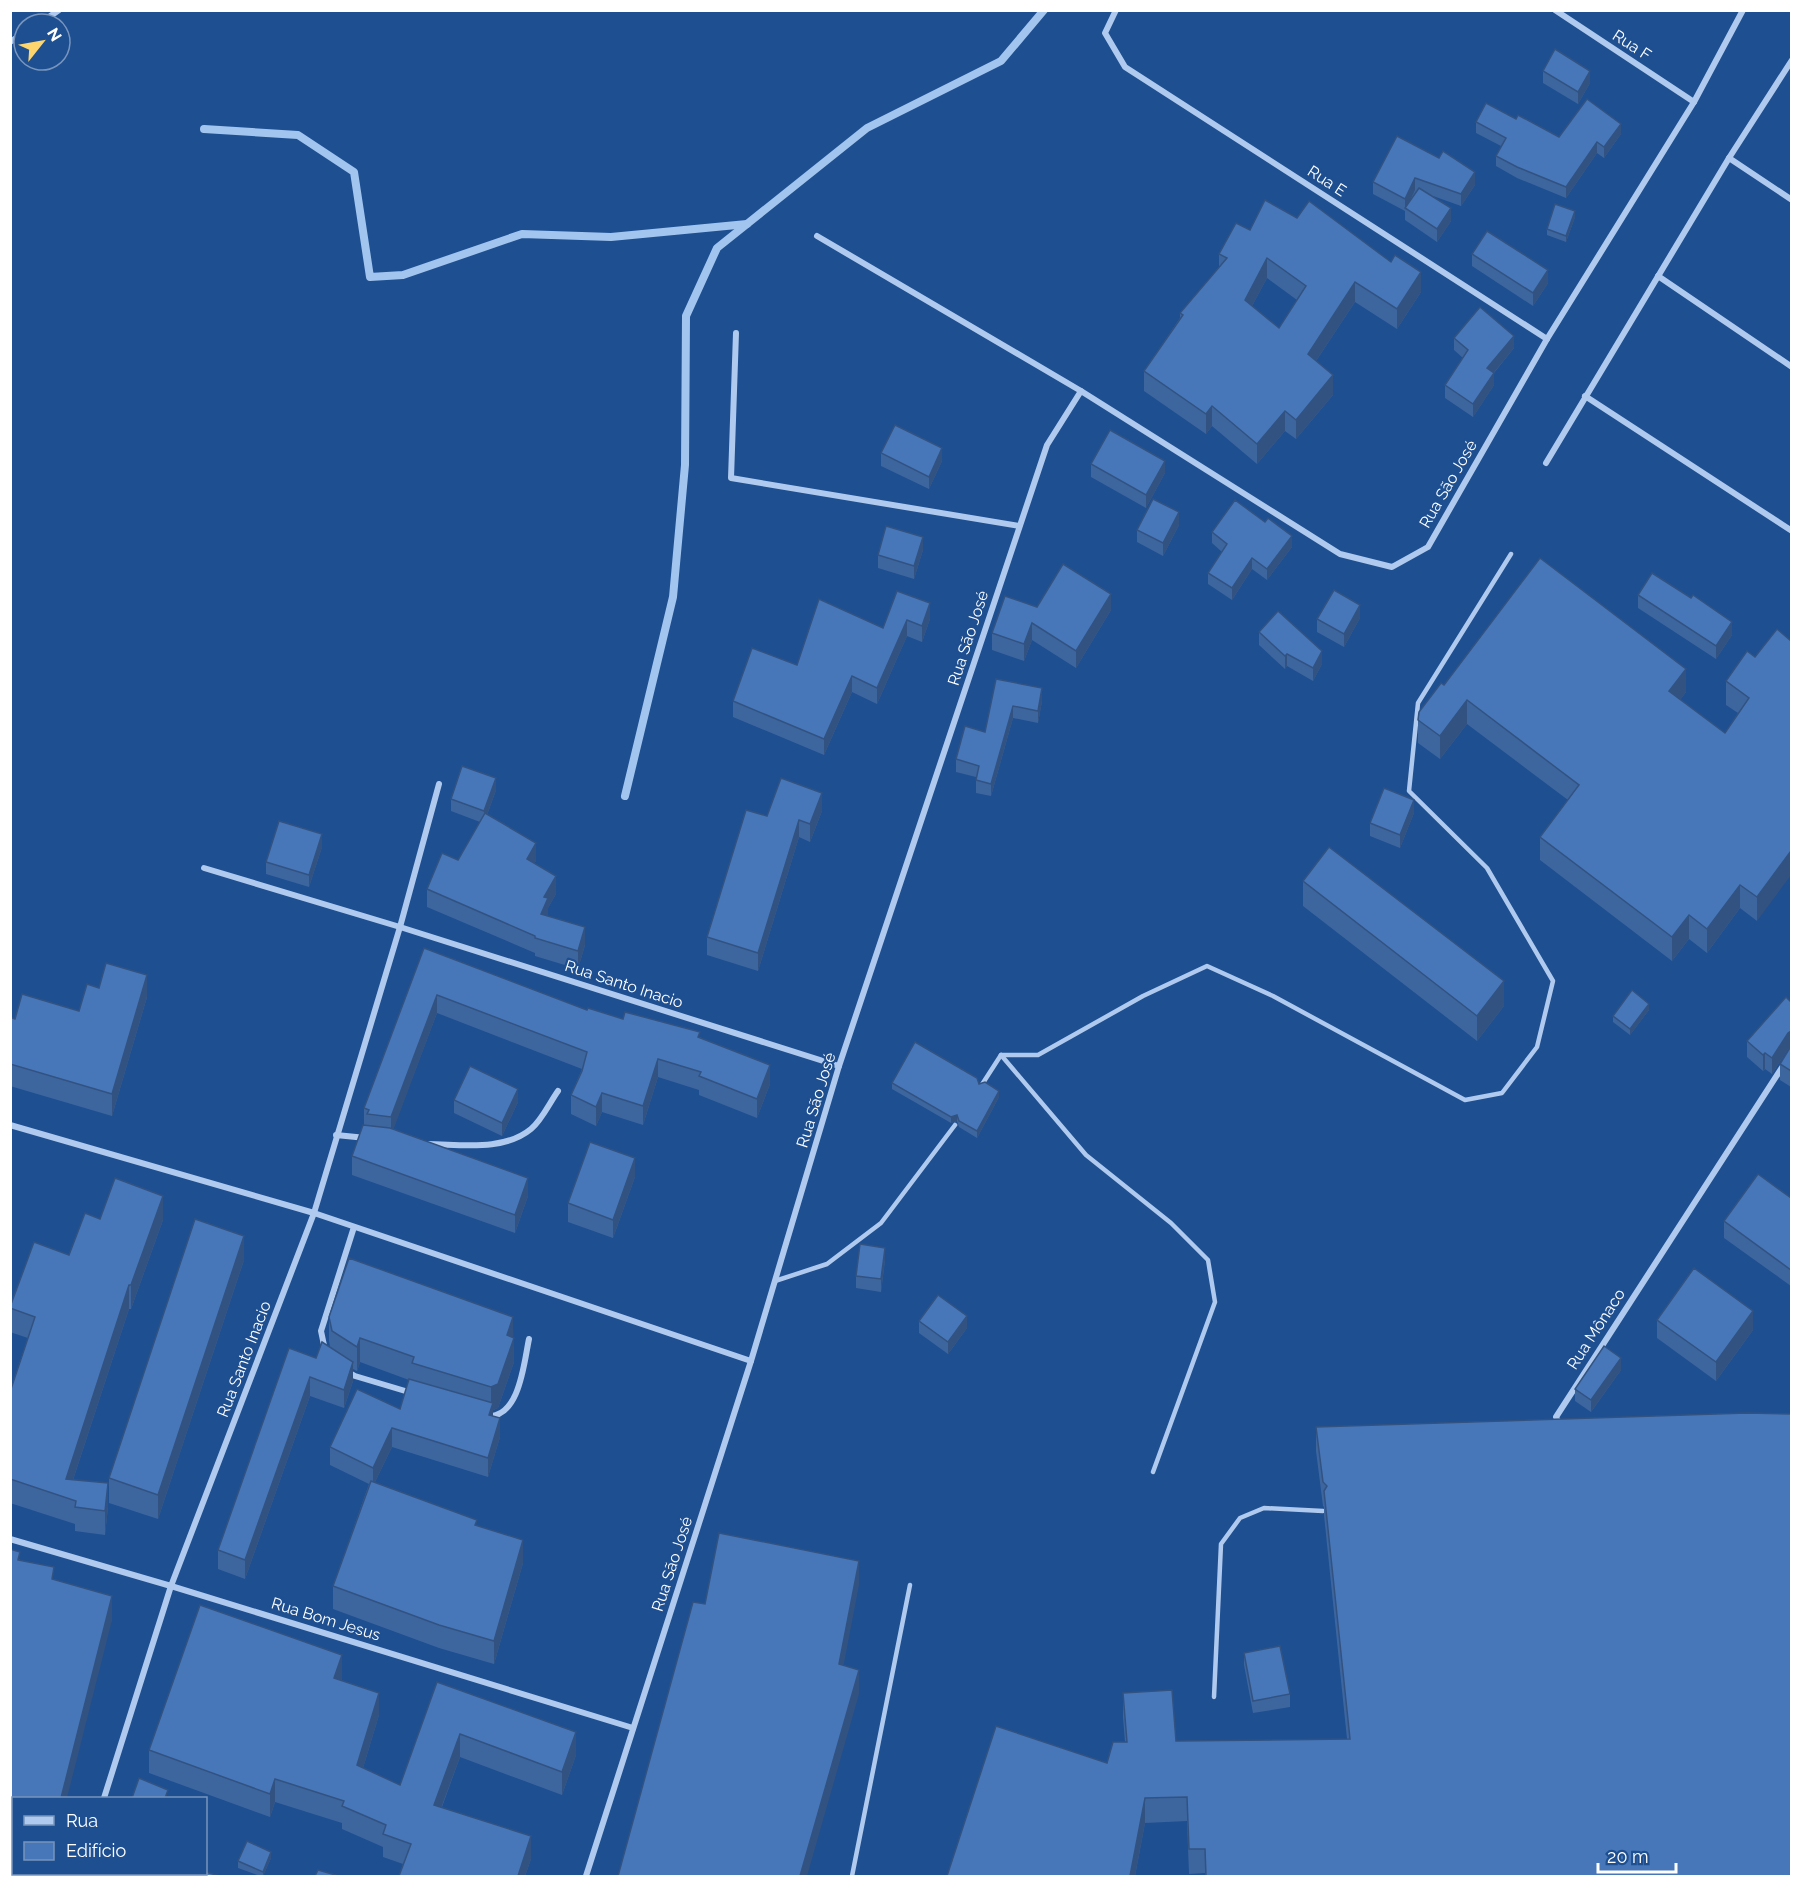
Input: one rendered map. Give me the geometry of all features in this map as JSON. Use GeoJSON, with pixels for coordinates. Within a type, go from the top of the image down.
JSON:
{"type":"FeatureCollection","features":[{"type":"Feature","properties":{"kind":"street","name":"Rua E"},"geometry":{"type":"LineString","coordinates":[[1116,10],[1105,33],[1125,67],[1547,339]]}},
{"type":"Feature","properties":{"kind":"street","name":"Rua F"},"geometry":{"type":"LineString","coordinates":[[1555,10],[1694,102]]}},
{"type":"Feature","properties":{"kind":"street","name":"Rua São José"},"geometry":{"type":"LineString","coordinates":[[586,1876],[752,1361],[839,1066],[1047,445],[1081,391],[1340,554],[1392,567],[1428,547],[1547,339],[1694,102],[1743,10]]}},
{"type":"Feature","properties":{"kind":"street"},"geometry":{"type":"LineString","coordinates":[[1546,463],[1728,158],[1791,60]]}},
{"type":"Feature","properties":{"kind":"street"},"geometry":{"type":"LineString","coordinates":[[1728,158],[1791,200]]}},
{"type":"Feature","properties":{"kind":"street"},"geometry":{"type":"LineString","coordinates":[[817,236],[1081,391]]}},
{"type":"Feature","properties":{"kind":"street"},"geometry":{"type":"LineString","coordinates":[[1658,276],[1791,367]]}},
{"type":"Feature","properties":{"kind":"street"},"geometry":{"type":"LineString","coordinates":[[736,333],[731,478],[1019,526]]}},
{"type":"Feature","properties":{"kind":"street"},"geometry":{"type":"LineString","coordinates":[[1585,396],[1791,531]]}},
{"type":"Feature","properties":{"kind":"street","name":"Rua Santo Inacio"},"geometry":{"type":"LineString","coordinates":[[104,1797],[171,1586],[314,1213],[400,927],[439,784]]}},
{"type":"Feature","properties":{"kind":"street","name":"Rua Santo Inacio"},"geometry":{"type":"LineString","coordinates":[[204,868],[400,927],[839,1066]]}},
{"type":"Feature","properties":{"kind":"street","name":"Rua Mônaco"},"geometry":{"type":"LineString","coordinates":[[1563,1430],[1556,1417],[1791,1052]]}},
{"type":"Feature","properties":{"kind":"street"},"geometry":{"type":"LineString","coordinates":[[413,1144],[496,1144],[515,1139],[533,1128],[558,1091]]}},
{"type":"Feature","properties":{"kind":"street"},"geometry":{"type":"LineString","coordinates":[[10,1125],[314,1213],[752,1361]]}},
{"type":"Feature","properties":{"kind":"street"},"geometry":{"type":"LineString","coordinates":[[336,1135],[369,1139]]}},
{"type":"Feature","properties":{"kind":"street"},"geometry":{"type":"LineString","coordinates":[[327,1359],[321,1330],[354,1227]]}},
{"type":"Feature","properties":{"kind":"street"},"geometry":{"type":"LineString","coordinates":[[479,1413],[491,1417],[503,1412],[514,1401],[529,1339]]}},
{"type":"Feature","properties":{"kind":"street"},"geometry":{"type":"LineString","coordinates":[[346,1370],[355,1376],[423,1396]]}},
{"type":"Feature","properties":{"kind":"street","name":"Rua Bom Jesus"},"geometry":{"type":"LineString","coordinates":[[10,1539],[633,1728]]}},
{"type":"Feature","properties":{"kind":"lane"},"geometry":{"type":"LineString","coordinates":[[1001,1055],[1038,1055],[1143,996],[1207,966],[1273,996],[1465,1100],[1502,1093],[1537,1047],[1553,981],[1487,868],[1409,791],[1418,703],[1511,554]]}},
{"type":"Feature","properties":{"kind":"lane"},"geometry":{"type":"LineString","coordinates":[[981,1086],[1001,1055]]}},
{"type":"Feature","properties":{"kind":"lane"},"geometry":{"type":"LineString","coordinates":[[1001,1055],[1086,1155],[1171,1223],[1208,1260],[1215,1302],[1153,1472]]}},
{"type":"Feature","properties":{"kind":"lane"},"geometry":{"type":"LineString","coordinates":[[775,1281],[827,1264],[881,1223],[955,1125]]}},
{"type":"Feature","properties":{"kind":"lane"},"geometry":{"type":"LineString","coordinates":[[1214,1696],[1221,1544],[1240,1518],[1264,1508],[1323,1510]]}},
{"type":"Feature","properties":{"kind":"lane"},"geometry":{"type":"LineString","coordinates":[[852,1876],[910,1585]]}},
{"type":"Feature","properties":{"kind":"building"},"geometry":{"type":"Polygon","coordinates":[[[1555,49],[1590,71],[1578,92],[1543,71],[1555,49]]]}},
{"type":"Feature","properties":{"kind":"building"},"geometry":{"type":"Polygon","coordinates":[[[1587,99],[1621,124],[1604,147],[1597,142],[1566,187],[1496,156],[1506,138],[1476,122],[1486,103],[1516,119],[1518,115],[1559,137],[1587,99]]]}},
{"type":"Feature","properties":{"kind":"building"},"geometry":{"type":"Polygon","coordinates":[[[1397,136],[1439,158],[1443,151],[1475,172],[1461,194],[1415,178],[1405,199],[1373,182],[1397,136]]]}},
{"type":"Feature","properties":{"kind":"building"},"geometry":{"type":"Polygon","coordinates":[[[1419,188],[1451,208],[1437,229],[1405,208],[1419,188]]]}},
{"type":"Feature","properties":{"kind":"building"},"geometry":{"type":"Polygon","coordinates":[[[1265,200],[1297,218],[1309,201],[1391,262],[1395,255],[1421,272],[1397,309],[1355,282],[1308,354],[1333,375],[1296,420],[1285,411],[1257,444],[1212,406],[1206,414],[1144,371],[1183,315],[1180,313],[1227,258],[1219,254],[1236,223],[1250,230],[1265,200]],[[1267,258],[1245,300],[1279,328],[1306,286],[1267,258]]]}},
{"type":"Feature","properties":{"kind":"building"},"geometry":{"type":"Polygon","coordinates":[[[1555,204],[1575,211],[1566,236],[1547,229],[1555,204]]]}},
{"type":"Feature","properties":{"kind":"building"},"geometry":{"type":"Polygon","coordinates":[[[1487,231],[1548,270],[1533,293],[1472,254],[1487,231]]]}},
{"type":"Feature","properties":{"kind":"building"},"geometry":{"type":"Polygon","coordinates":[[[1480,307],[1514,336],[1487,368],[1494,373],[1473,404],[1445,385],[1468,350],[1454,338],[1480,307]]]}},
{"type":"Feature","properties":{"kind":"building"},"geometry":{"type":"Polygon","coordinates":[[[895,425],[942,448],[929,477],[881,453],[895,425]]]}},
{"type":"Feature","properties":{"kind":"building"},"geometry":{"type":"Polygon","coordinates":[[[1110,430],[1165,461],[1146,495],[1091,464],[1110,430]]]}},
{"type":"Feature","properties":{"kind":"building"},"geometry":{"type":"Polygon","coordinates":[[[1153,499],[1179,512],[1163,543],[1137,530],[1153,499]]]}},
{"type":"Feature","properties":{"kind":"building"},"geometry":{"type":"Polygon","coordinates":[[[1235,500],[1265,522],[1268,518],[1292,536],[1267,569],[1252,558],[1232,588],[1208,573],[1227,544],[1212,532],[1235,500]]]}},
{"type":"Feature","properties":{"kind":"building"},"geometry":{"type":"Polygon","coordinates":[[[886,526],[923,537],[914,566],[878,555],[886,526]]]}},
{"type":"Feature","properties":{"kind":"building"},"geometry":{"type":"Polygon","coordinates":[[[1540,558],[1686,669],[1669,691],[1725,733],[1749,698],[1726,681],[1747,651],[1755,657],[1777,629],[1791,641],[1791,851],[1757,897],[1740,885],[1707,929],[1689,915],[1672,937],[1540,837],[1579,785],[1467,700],[1440,736],[1418,720],[1419,712],[1441,683],[1444,685],[1540,558]]]}},
{"type":"Feature","properties":{"kind":"building"},"geometry":{"type":"Polygon","coordinates":[[[1063,564],[1111,594],[1076,651],[1032,623],[1024,644],[992,633],[1005,596],[1037,607],[1063,564]]]}},
{"type":"Feature","properties":{"kind":"building"},"geometry":{"type":"Polygon","coordinates":[[[1652,573],[1691,598],[1693,595],[1732,622],[1716,646],[1638,595],[1652,573]]]}},
{"type":"Feature","properties":{"kind":"building"},"geometry":{"type":"Polygon","coordinates":[[[1334,590],[1360,605],[1344,634],[1317,619],[1334,590]]]}},
{"type":"Feature","properties":{"kind":"building"},"geometry":{"type":"Polygon","coordinates":[[[897,591],[930,603],[922,626],[907,620],[877,688],[852,676],[824,739],[733,701],[752,648],[797,665],[819,599],[883,628],[897,591]]]}},
{"type":"Feature","properties":{"kind":"building"},"geometry":{"type":"Polygon","coordinates":[[[1278,611],[1322,651],[1313,668],[1287,654],[1285,656],[1259,632],[1278,611]]]}},
{"type":"Feature","properties":{"kind":"building"},"geometry":{"type":"Polygon","coordinates":[[[996,679],[1042,688],[1038,711],[1013,706],[991,784],[976,780],[979,766],[956,759],[965,726],[985,732],[996,679]]]}},
{"type":"Feature","properties":{"kind":"building"},"geometry":{"type":"Polygon","coordinates":[[[462,766],[496,778],[484,811],[451,799],[462,766]]]}},
{"type":"Feature","properties":{"kind":"building"},"geometry":{"type":"Polygon","coordinates":[[[781,778],[822,793],[810,824],[799,820],[758,953],[707,937],[746,810],[767,816],[781,778]]]}},
{"type":"Feature","properties":{"kind":"building"},"geometry":{"type":"Polygon","coordinates":[[[1384,788],[1414,800],[1400,835],[1370,823],[1384,788]]]}},
{"type":"Feature","properties":{"kind":"building"},"geometry":{"type":"Polygon","coordinates":[[[485,813],[536,843],[527,859],[556,876],[544,897],[548,898],[541,914],[585,927],[578,951],[535,938],[535,936],[427,889],[442,853],[458,860],[485,813]]]}},
{"type":"Feature","properties":{"kind":"building"},"geometry":{"type":"Polygon","coordinates":[[[279,821],[322,834],[309,875],[266,862],[279,821]]]}},
{"type":"Feature","properties":{"kind":"building"},"geometry":{"type":"Polygon","coordinates":[[[1329,847],[1504,981],[1477,1016],[1303,881],[1329,847]]]}},
{"type":"Feature","properties":{"kind":"building"},"geometry":{"type":"Polygon","coordinates":[[[424,948],[587,1010],[588,1008],[623,1019],[625,1012],[700,1032],[698,1037],[770,1065],[757,1099],[699,1076],[701,1072],[658,1059],[643,1106],[602,1093],[596,1107],[571,1095],[582,1071],[587,1052],[437,995],[391,1117],[367,1114],[369,1110],[364,1108],[424,948]]]}},
{"type":"Feature","properties":{"kind":"building"},"geometry":{"type":"Polygon","coordinates":[[[106,963],[147,975],[112,1094],[10,1064],[10,1017],[15,1019],[22,994],[79,1011],[87,984],[99,988],[106,963]]]}},
{"type":"Feature","properties":{"kind":"building"},"geometry":{"type":"Polygon","coordinates":[[[1632,990],[1649,1004],[1630,1029],[1613,1016],[1632,990]]]}},
{"type":"Feature","properties":{"kind":"building"},"geometry":{"type":"Polygon","coordinates":[[[1786,997],[1791,1002],[1791,1031],[1772,1058],[1765,1053],[1763,1055],[1747,1041],[1786,997]]]}},
{"type":"Feature","properties":{"kind":"building"},"geometry":{"type":"Polygon","coordinates":[[[915,1042],[977,1078],[979,1084],[985,1082],[999,1091],[977,1131],[959,1121],[957,1115],[951,1117],[892,1083],[915,1042]]]}},
{"type":"Feature","properties":{"kind":"building"},"geometry":{"type":"Polygon","coordinates":[[[1791,1046],[1791,1071],[1780,1064],[1791,1046]]]}},
{"type":"Feature","properties":{"kind":"building"},"geometry":{"type":"Polygon","coordinates":[[[470,1066],[518,1089],[502,1123],[454,1100],[470,1066]]]}},
{"type":"Feature","properties":{"kind":"building"},"geometry":{"type":"Polygon","coordinates":[[[363,1125],[390,1128],[528,1178],[515,1215],[352,1156],[363,1125]]]}},
{"type":"Feature","properties":{"kind":"building"},"geometry":{"type":"Polygon","coordinates":[[[590,1142],[635,1158],[613,1220],[568,1203],[590,1142]]]}},
{"type":"Feature","properties":{"kind":"building"},"geometry":{"type":"Polygon","coordinates":[[[1758,1174],[1791,1198],[1791,1270],[1724,1221],[1758,1174]]]}},
{"type":"Feature","properties":{"kind":"building"},"geometry":{"type":"Polygon","coordinates":[[[115,1178],[163,1196],[131,1285],[129,1285],[66,1479],[108,1483],[105,1511],[75,1507],[76,1501],[10,1479],[10,1392],[35,1317],[10,1307],[34,1242],[69,1255],[85,1213],[100,1219],[115,1178]]]}},
{"type":"Feature","properties":{"kind":"building"},"geometry":{"type":"Polygon","coordinates":[[[195,1219],[244,1236],[158,1495],[109,1478],[195,1219]]]}},
{"type":"Feature","properties":{"kind":"building"},"geometry":{"type":"Polygon","coordinates":[[[860,1244],[885,1248],[881,1279],[856,1276],[860,1244]]]}},
{"type":"Feature","properties":{"kind":"building"},"geometry":{"type":"Polygon","coordinates":[[[349,1258],[513,1317],[507,1335],[514,1338],[498,1384],[491,1387],[412,1363],[414,1357],[360,1338],[357,1347],[332,1331],[329,1317],[349,1258]]]}},
{"type":"Feature","properties":{"kind":"building"},"geometry":{"type":"Polygon","coordinates":[[[1694,1268],[1753,1311],[1716,1362],[1657,1320],[1694,1268]]]}},
{"type":"Feature","properties":{"kind":"building"},"geometry":{"type":"Polygon","coordinates":[[[938,1295],[967,1316],[948,1342],[919,1321],[938,1295]]]}},
{"type":"Feature","properties":{"kind":"building"},"geometry":{"type":"Polygon","coordinates":[[[322,1342],[353,1362],[344,1390],[310,1377],[245,1560],[218,1550],[289,1348],[316,1358],[322,1342]]]}},
{"type":"Feature","properties":{"kind":"building"},"geometry":{"type":"Polygon","coordinates":[[[1604,1346],[1621,1358],[1591,1400],[1575,1389],[1604,1346]]]}},
{"type":"Feature","properties":{"kind":"building"},"geometry":{"type":"Polygon","coordinates":[[[409,1379],[493,1403],[489,1415],[500,1418],[488,1458],[392,1428],[373,1468],[330,1447],[357,1389],[400,1409],[409,1379]]]}},
{"type":"Feature","properties":{"kind":"building"},"geometry":{"type":"Polygon","coordinates":[[[1747,1413],[1791,1414],[1791,1876],[1206,1876],[1205,1849],[1189,1849],[1187,1797],[1145,1798],[1130,1876],[947,1876],[996,1726],[1107,1763],[1113,1742],[1127,1742],[1123,1693],[1172,1690],[1176,1741],[1350,1739],[1324,1491],[1327,1486],[1323,1482],[1316,1427],[1747,1413]]]}},
{"type":"Feature","properties":{"kind":"building"},"geometry":{"type":"Polygon","coordinates":[[[371,1481],[477,1520],[475,1525],[523,1540],[494,1641],[439,1625],[333,1586],[371,1481]]]}},
{"type":"Feature","properties":{"kind":"building"},"geometry":{"type":"Polygon","coordinates":[[[719,1533],[859,1561],[839,1664],[859,1670],[800,1876],[618,1876],[693,1602],[705,1604],[719,1533]]]}},
{"type":"Feature","properties":{"kind":"building"},"geometry":{"type":"Polygon","coordinates":[[[10,1549],[20,1552],[18,1560],[54,1567],[52,1579],[112,1596],[61,1797],[12,1797],[12,1848],[10,1848],[10,1549]]]}},
{"type":"Feature","properties":{"kind":"building"},"geometry":{"type":"Polygon","coordinates":[[[200,1605],[342,1655],[334,1678],[379,1693],[357,1765],[400,1785],[437,1682],[576,1732],[562,1772],[460,1734],[434,1805],[531,1836],[518,1876],[399,1876],[411,1844],[383,1834],[386,1825],[342,1806],[344,1801],[275,1779],[270,1794],[149,1750],[200,1605]]]}},
{"type":"Feature","properties":{"kind":"building"},"geometry":{"type":"Polygon","coordinates":[[[1280,1646],[1290,1694],[1253,1701],[1244,1653],[1280,1646]]]}},
{"type":"Feature","properties":{"kind":"building"},"geometry":{"type":"Polygon","coordinates":[[[139,1778],[168,1790],[165,1797],[132,1797],[139,1778]]]}},
{"type":"Feature","properties":{"kind":"building"},"geometry":{"type":"Polygon","coordinates":[[[247,1841],[271,1852],[263,1872],[238,1861],[247,1841]]]}},
{"type":"Feature","properties":{"kind":"building"},"geometry":{"type":"Polygon","coordinates":[[[318,1870],[339,1876],[315,1876],[318,1870]]]}},
{"type":"Feature","properties":{"kind":"building"},"geometry":{"type":"Polygon","coordinates":[[[207,1872],[219,1876],[98,1876],[207,1875],[207,1872]]]}},
{"type":"Feature","properties":{"kind":"waterway"},"geometry":{"type":"LineString","coordinates":[[625,796],[673,597],[685,465],[686,316],[717,248],[867,128],[1001,61],[1044,10]]}},
{"type":"Feature","properties":{"kind":"waterway"},"geometry":{"type":"LineString","coordinates":[[204,129],[298,135],[354,172],[370,277],[403,275],[522,234],[611,237],[747,224]]}}]}
